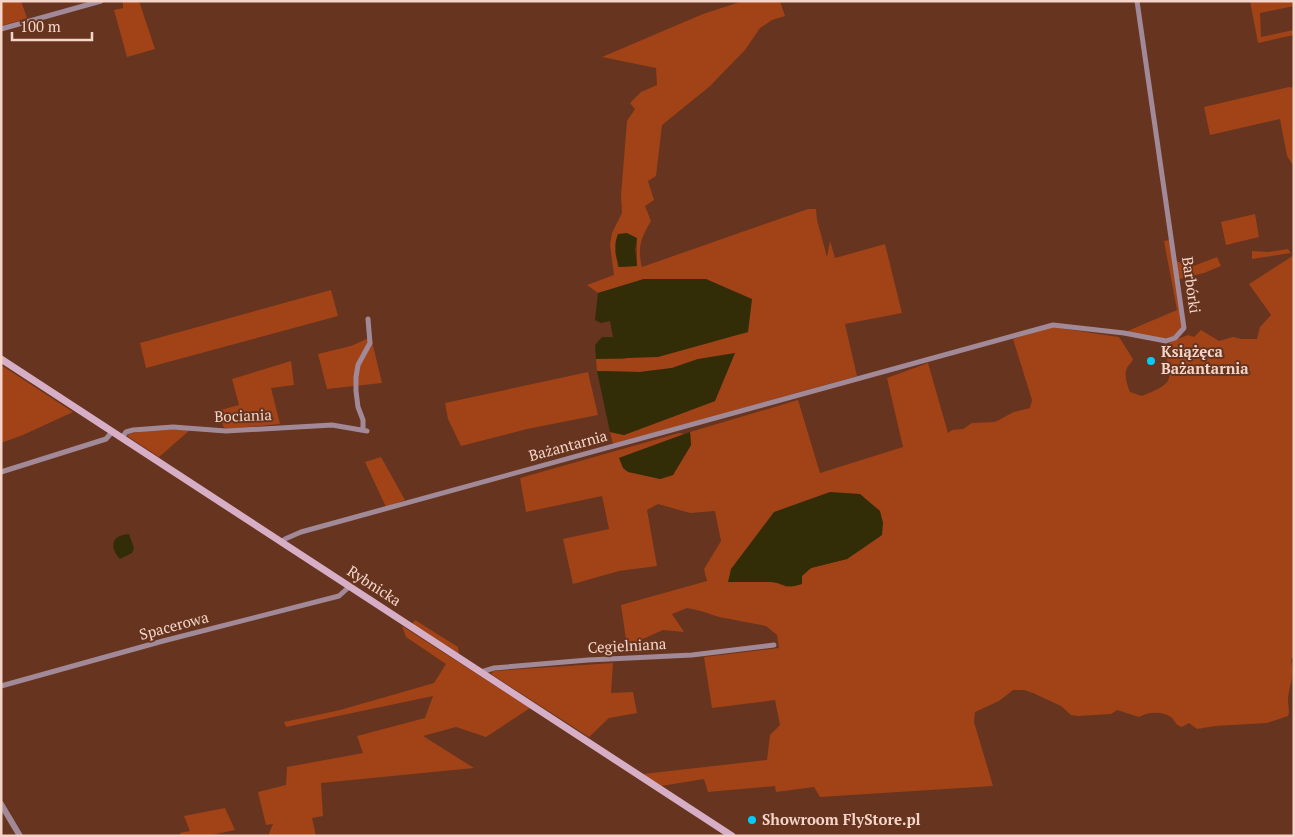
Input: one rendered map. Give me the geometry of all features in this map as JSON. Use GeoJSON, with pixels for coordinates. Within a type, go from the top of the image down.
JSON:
{"type":"FeatureCollection","features":[{"type":"Feature","properties":{"kind":"main road","name":"Rybnicka"},"geometry":{"type":"LineString","coordinates":[[1,359],[732,836]]}},
{"type":"Feature","properties":{"kind":"street"},"geometry":{"type":"LineString","coordinates":[[1,29],[101,1]]}},
{"type":"Feature","properties":{"kind":"street","name":"Barbórki"},"geometry":{"type":"LineString","coordinates":[[861,377],[1053,324],[1116,332],[1166,342],[1175,338],[1184,328],[1137,1]]}},
{"type":"Feature","properties":{"kind":"street","name":"Bociania"},"geometry":{"type":"LineString","coordinates":[[122,438],[126,432],[133,430],[173,427],[226,431],[332,425],[365,431],[358,407],[356,378],[358,365],[370,343],[368,319]]}},
{"type":"Feature","properties":{"kind":"street","name":"Bażantarnia"},"geometry":{"type":"LineString","coordinates":[[282,542],[301,532],[861,377]]}},
{"type":"Feature","properties":{"kind":"street"},"geometry":{"type":"LineString","coordinates":[[1,472],[106,439],[112,432]]}},
{"type":"Feature","properties":{"kind":"street","name":"Spacerowa"},"geometry":{"type":"LineString","coordinates":[[1,686],[163,641],[339,596],[350,586]]}},
{"type":"Feature","properties":{"kind":"street","name":"Cegielniana"},"geometry":{"type":"LineString","coordinates":[[481,672],[494,668],[588,660],[692,655],[774,645]]}},
{"type":"Feature","properties":{"kind":"street"},"geometry":{"type":"LineString","coordinates":[[1,804],[20,836]]}},
{"type":"Feature","properties":{"kind":"shaded area"},"geometry":{"type":"Polygon","coordinates":[[[1,1],[21,1],[27,18],[1,26],[1,1]]]}},
{"type":"Feature","properties":{"kind":"shaded area"},"geometry":{"type":"Polygon","coordinates":[[[123,1],[139,1],[155,49],[127,57],[114,10],[123,8],[123,1]]]}},
{"type":"Feature","properties":{"kind":"shaded area"},"geometry":{"type":"Polygon","coordinates":[[[743,1],[780,1],[785,16],[772,20],[760,28],[745,50],[709,87],[662,125],[656,176],[648,181],[654,200],[645,206],[651,221],[640,248],[642,267],[808,209],[816,209],[827,257],[830,241],[835,258],[885,244],[902,313],[845,324],[857,376],[613,444],[610,432],[624,435],[715,401],[698,359],[672,368],[640,372],[597,371],[596,359],[623,359],[748,332],[706,279],[644,279],[598,293],[587,285],[614,275],[610,245],[612,233],[622,213],[621,195],[627,121],[635,109],[630,103],[641,92],[657,85],[656,68],[602,57],[703,14],[743,1]],[[637,238],[615,251],[618,267],[637,266],[637,238]]]}},
{"type":"Feature","properties":{"kind":"shaded area"},"geometry":{"type":"Polygon","coordinates":[[[1250,1],[1294,1],[1294,6],[1260,13],[1261,37],[1294,30],[1294,35],[1258,43],[1250,1]]]}},
{"type":"Feature","properties":{"kind":"shaded area"},"geometry":{"type":"Polygon","coordinates":[[[1289,87],[1294,88],[1294,167],[1287,156],[1280,119],[1210,135],[1204,107],[1289,87]]]}},
{"type":"Feature","properties":{"kind":"shaded area"},"geometry":{"type":"Polygon","coordinates":[[[1255,214],[1259,237],[1226,245],[1221,222],[1255,214]]]}},
{"type":"Feature","properties":{"kind":"shaded area"},"geometry":{"type":"Polygon","coordinates":[[[627,233],[637,238],[635,249],[637,266],[619,267],[616,238],[618,234],[627,233]]]}},
{"type":"Feature","properties":{"kind":"shaded area"},"geometry":{"type":"Polygon","coordinates":[[[1170,240],[1182,328],[1174,336],[1164,340],[1125,332],[1177,310],[1164,241],[1170,240]]]}},
{"type":"Feature","properties":{"kind":"shaded area"},"geometry":{"type":"Polygon","coordinates":[[[1288,249],[1291,253],[1252,259],[1252,251],[1268,252],[1288,249]]]}},
{"type":"Feature","properties":{"kind":"shaded area"},"geometry":{"type":"Polygon","coordinates":[[[1294,255],[1294,655],[1291,660],[1292,677],[1288,700],[1288,716],[1267,723],[1197,729],[1189,723],[1182,727],[1179,726],[1171,717],[1159,713],[1150,713],[1139,717],[1117,710],[1111,714],[1071,715],[1061,706],[1033,693],[1024,690],[1013,690],[999,701],[975,712],[974,722],[993,786],[820,797],[814,787],[776,792],[775,786],[708,792],[704,779],[661,786],[643,774],[767,760],[770,735],[780,725],[775,700],[712,708],[704,657],[779,648],[777,635],[766,626],[719,617],[687,608],[672,614],[684,632],[663,630],[627,646],[621,605],[707,581],[704,569],[721,541],[715,511],[690,513],[658,504],[647,510],[657,566],[619,571],[573,584],[563,539],[609,529],[602,496],[526,512],[520,478],[679,433],[684,434],[619,458],[660,479],[673,475],[691,445],[690,432],[798,400],[820,473],[903,447],[887,378],[928,363],[948,433],[952,430],[963,429],[972,423],[995,422],[1014,412],[1030,408],[1032,400],[1013,339],[1052,327],[1119,337],[1133,359],[1126,372],[1130,392],[1142,396],[1165,385],[1168,380],[1167,353],[1170,342],[1188,335],[1194,337],[1201,330],[1219,341],[1233,337],[1257,339],[1260,327],[1271,315],[1249,284],[1294,255]],[[882,535],[774,582],[787,587],[811,568],[847,559],[882,535]]]}},
{"type":"Feature","properties":{"kind":"shaded area"},"geometry":{"type":"Polygon","coordinates":[[[1217,257],[1221,266],[1204,273],[1179,279],[1176,261],[1191,267],[1217,257]]]}},
{"type":"Feature","properties":{"kind":"shaded area"},"geometry":{"type":"Polygon","coordinates":[[[644,279],[706,279],[752,299],[748,332],[658,357],[596,359],[595,345],[602,337],[613,337],[610,321],[601,323],[595,320],[598,293],[644,279]]]}},
{"type":"Feature","properties":{"kind":"shaded area"},"geometry":{"type":"Polygon","coordinates":[[[331,290],[338,316],[146,368],[140,343],[331,290]]]}},
{"type":"Feature","properties":{"kind":"shaded area"},"geometry":{"type":"Polygon","coordinates":[[[371,337],[382,383],[327,389],[318,354],[351,346],[371,337]]]}},
{"type":"Feature","properties":{"kind":"shaded area"},"geometry":{"type":"Polygon","coordinates":[[[735,353],[715,401],[624,435],[610,432],[597,371],[640,372],[672,368],[698,359],[735,353]]]}},
{"type":"Feature","properties":{"kind":"shaded area"},"geometry":{"type":"Polygon","coordinates":[[[291,361],[294,385],[271,388],[280,424],[226,429],[223,426],[221,410],[239,405],[232,379],[291,361]]]}},
{"type":"Feature","properties":{"kind":"shaded area"},"geometry":{"type":"Polygon","coordinates":[[[1,365],[73,412],[1,443],[1,365]]]}},
{"type":"Feature","properties":{"kind":"shaded area"},"geometry":{"type":"Polygon","coordinates":[[[588,372],[598,415],[527,429],[461,446],[448,419],[445,403],[588,372]]]}},
{"type":"Feature","properties":{"kind":"shaded area"},"geometry":{"type":"Polygon","coordinates":[[[150,430],[190,430],[159,457],[127,436],[150,430]]]}},
{"type":"Feature","properties":{"kind":"shaded area"},"geometry":{"type":"Polygon","coordinates":[[[690,432],[691,445],[673,475],[660,479],[628,472],[623,468],[619,458],[690,432]]]}},
{"type":"Feature","properties":{"kind":"shaded area"},"geometry":{"type":"Polygon","coordinates":[[[381,457],[405,500],[386,507],[365,462],[381,457]]]}},
{"type":"Feature","properties":{"kind":"shaded area"},"geometry":{"type":"Polygon","coordinates":[[[830,492],[860,494],[880,511],[883,523],[882,535],[847,559],[811,568],[802,576],[802,584],[796,586],[771,582],[728,582],[731,569],[774,512],[830,492]]]}},
{"type":"Feature","properties":{"kind":"shaded area"},"geometry":{"type":"Polygon","coordinates":[[[129,534],[134,548],[132,553],[120,559],[116,555],[113,546],[115,539],[129,534]]]}},
{"type":"Feature","properties":{"kind":"shaded area"},"geometry":{"type":"Polygon","coordinates":[[[415,620],[458,647],[459,654],[412,624],[415,620]]]}},
{"type":"Feature","properties":{"kind":"shaded area"},"geometry":{"type":"Polygon","coordinates":[[[402,626],[530,708],[486,737],[456,727],[423,736],[474,768],[321,783],[323,816],[312,818],[316,836],[268,836],[273,824],[266,825],[258,792],[286,785],[287,767],[363,753],[357,736],[425,718],[433,696],[286,727],[284,722],[340,710],[434,683],[446,664],[406,637],[402,626]]]}},
{"type":"Feature","properties":{"kind":"shaded area"},"geometry":{"type":"Polygon","coordinates":[[[613,663],[611,693],[633,692],[637,713],[609,718],[589,737],[491,674],[494,671],[613,663]]]}},
{"type":"Feature","properties":{"kind":"shaded area"},"geometry":{"type":"Polygon","coordinates":[[[225,808],[235,830],[207,836],[180,836],[180,833],[190,831],[184,816],[225,808]]]}},
{"type":"Feature","properties":{"kind":"place","name":"Książęca Bażantarnia"},"geometry":{"type":"Point","coordinates":[1151,361]}},
{"type":"Feature","properties":{"kind":"place","name":"Showroom FlyStore.pl"},"geometry":{"type":"Point","coordinates":[752,820]}}]}
